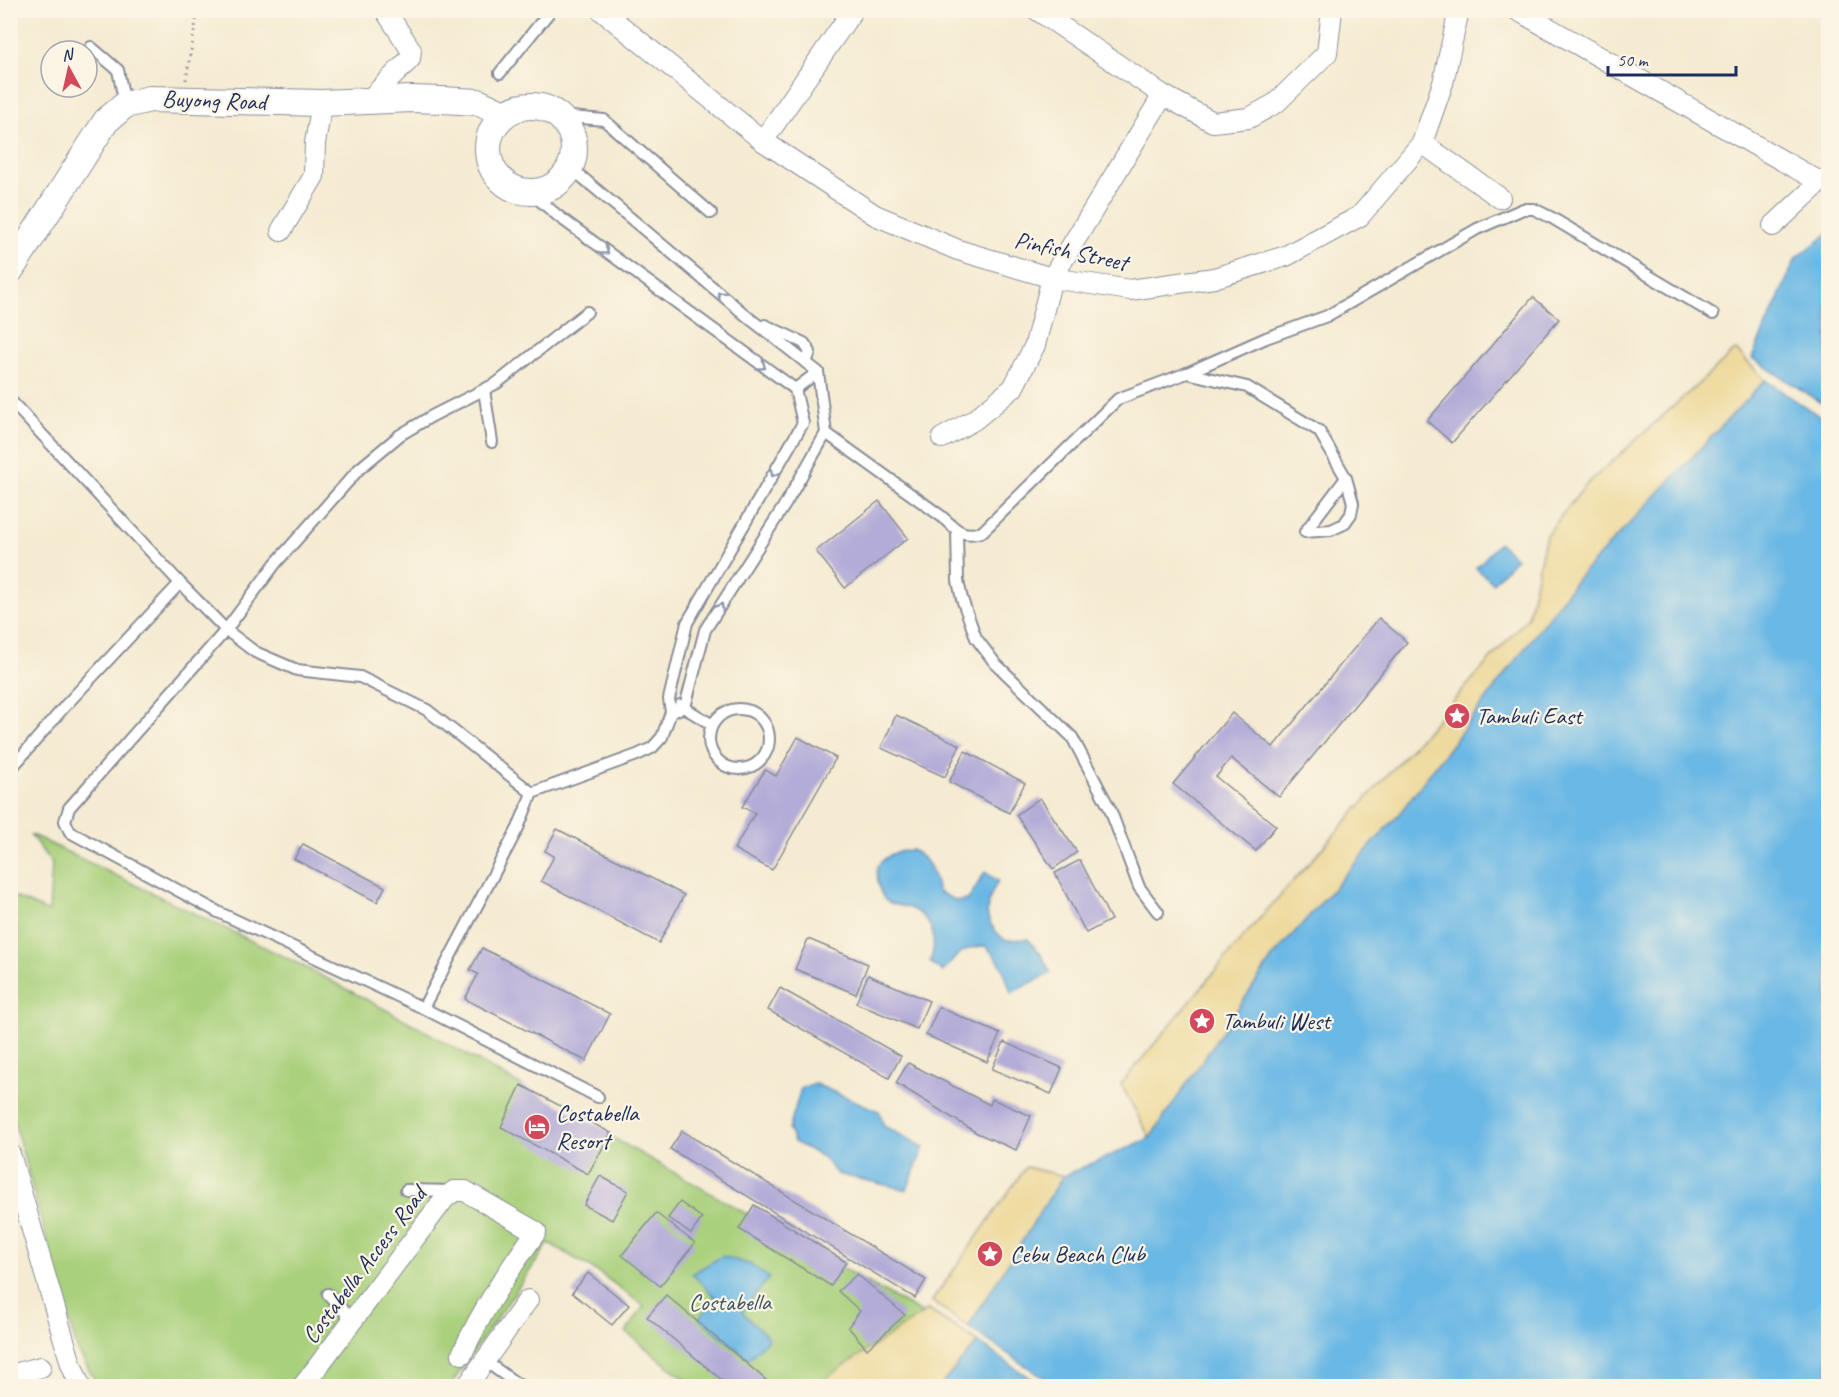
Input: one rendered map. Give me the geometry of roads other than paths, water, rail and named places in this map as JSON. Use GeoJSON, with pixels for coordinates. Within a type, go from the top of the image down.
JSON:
{"type":"FeatureCollection","features":[{"type":"Feature","properties":{"kind":"street"},"geometry":{"type":"LineString","coordinates":[[368,101],[410,59],[411,50],[385,10]]}},
{"type":"Feature","properties":{"kind":"street","name":"Pinfish Street"},"geometry":{"type":"LineString","coordinates":[[602,10],[763,141],[874,215],[958,250],[1052,278],[1130,290],[1214,278],[1286,256],[1360,216],[1422,143],[1443,82],[1459,10]]}},
{"type":"Feature","properties":{"kind":"street"},"geometry":{"type":"LineString","coordinates":[[763,141],[853,10]]}},
{"type":"Feature","properties":{"kind":"street"},"geometry":{"type":"LineString","coordinates":[[1037,10],[1163,95],[1213,122],[1249,118],[1276,103],[1327,53],[1331,11]]}},
{"type":"Feature","properties":{"kind":"street"},"geometry":{"type":"LineString","coordinates":[[1517,10],[1820,182],[1773,226]]}},
{"type":"Feature","properties":{"kind":"street"},"geometry":{"type":"LineString","coordinates":[[942,438],[974,420],[1013,388],[1035,345],[1052,278],[1163,95]]}},
{"type":"Feature","properties":{"kind":"street","name":"Buyong Road"},"geometry":{"type":"LineString","coordinates":[[125,105],[150,99],[322,103],[412,99],[478,102],[504,114]]}},
{"type":"Feature","properties":{"kind":"street"},"geometry":{"type":"LineString","coordinates":[[281,231],[314,176],[315,143],[322,103]]}},
{"type":"Feature","properties":{"kind":"street"},"geometry":{"type":"LineString","coordinates":[[10,271],[106,121],[125,105]]}},
{"type":"Feature","properties":{"kind":"street"},"geometry":{"type":"LineString","coordinates":[[537,105],[560,116],[566,124],[574,145],[571,168],[565,178],[555,187],[531,193],[510,188],[501,181],[490,163],[489,142],[495,126],[504,114],[518,107],[537,105]]}},
{"type":"Feature","properties":{"kind":"street"},"geometry":{"type":"LineString","coordinates":[[1422,143],[1500,198]]}},
{"type":"Feature","properties":{"kind":"street"},"geometry":{"type":"LineString","coordinates":[[10,1154],[19,1216],[80,1386]]}},
{"type":"Feature","properties":{"kind":"street","name":"Costabella Access Road"},"geometry":{"type":"LineString","coordinates":[[303,1386],[445,1198],[454,1191],[465,1191],[471,1194],[536,1232],[481,1314],[462,1354]]}},
{"type":"Feature","properties":{"kind":"street"},"geometry":{"type":"LineString","coordinates":[[477,1377],[528,1300]]}},
{"type":"Feature","properties":{"kind":"street"},"geometry":{"type":"LineString","coordinates":[[10,1375],[41,1367]]}},
{"type":"Feature","properties":{"kind":"lane"},"geometry":{"type":"LineString","coordinates":[[500,73],[551,10]]}},
{"type":"Feature","properties":{"kind":"lane"},"geometry":{"type":"LineString","coordinates":[[99,54],[118,70],[125,105]]}},
{"type":"Feature","properties":{"kind":"lane"},"geometry":{"type":"LineString","coordinates":[[560,116],[604,120],[711,213]]}},
{"type":"Feature","properties":{"kind":"lane"},"geometry":{"type":"LineString","coordinates":[[571,168],[749,318],[818,372],[826,433],[786,503],[705,630],[684,707]]}},
{"type":"Feature","properties":{"kind":"lane"},"geometry":{"type":"LineString","coordinates":[[423,1008],[518,828],[531,793],[652,748],[662,737],[671,712],[669,699],[687,623],[803,423],[795,389],[558,216],[531,193]]}},
{"type":"Feature","properties":{"kind":"lane"},"geometry":{"type":"LineString","coordinates":[[826,433],[957,530],[970,536],[982,532],[1118,399],[1187,374],[1266,338],[1327,316],[1477,229],[1523,209],[1534,209],[1551,218],[1713,314]]}},
{"type":"Feature","properties":{"kind":"lane"},"geometry":{"type":"LineString","coordinates":[[587,312],[514,370],[484,390],[400,435],[359,470],[274,564],[226,630],[69,808],[65,820],[70,832],[218,912],[423,1008],[598,1097]]}},
{"type":"Feature","properties":{"kind":"lane"},"geometry":{"type":"LineString","coordinates":[[795,389],[818,372]]}},
{"type":"Feature","properties":{"kind":"lane"},"geometry":{"type":"LineString","coordinates":[[1187,374],[1247,387],[1319,431],[1346,478],[1353,503],[1351,514],[1344,524],[1330,530],[1305,532],[1346,478]]}},
{"type":"Feature","properties":{"kind":"lane"},"geometry":{"type":"LineString","coordinates":[[484,390],[492,442]]}},
{"type":"Feature","properties":{"kind":"lane"},"geometry":{"type":"LineString","coordinates":[[10,400],[180,583],[226,630],[255,652],[297,670],[360,677],[427,710],[531,793]]}},
{"type":"Feature","properties":{"kind":"lane"},"geometry":{"type":"LineString","coordinates":[[957,530],[958,581],[976,638],[995,663],[1072,737],[1110,809],[1139,887],[1158,912]]}},
{"type":"Feature","properties":{"kind":"lane"},"geometry":{"type":"LineString","coordinates":[[10,770],[65,706],[180,583]]}},
{"type":"Feature","properties":{"kind":"lane"},"geometry":{"type":"LineString","coordinates":[[687,623],[705,630]]}},
{"type":"Feature","properties":{"kind":"lane"},"geometry":{"type":"LineString","coordinates":[[680,652],[696,659]]}},
{"type":"Feature","properties":{"kind":"lane"},"geometry":{"type":"LineString","coordinates":[[669,699],[711,724]]}},
{"type":"Feature","properties":{"kind":"lane"},"geometry":{"type":"LineString","coordinates":[[671,712],[684,707]]}},
{"type":"Feature","properties":{"kind":"lane"},"geometry":{"type":"LineString","coordinates":[[748,709],[765,722],[770,743],[760,762],[740,770],[719,764],[708,746],[711,724],[727,710],[748,709]]}},
{"type":"Feature","properties":{"kind":"lane"},"geometry":{"type":"LineString","coordinates":[[406,1190],[454,1191]]}},
{"type":"Feature","properties":{"kind":"lane"},"geometry":{"type":"LineString","coordinates":[[328,1294],[353,1321]]}},
{"type":"Feature","properties":{"kind":"lane"},"geometry":{"type":"LineString","coordinates":[[477,1377],[520,1386]]}},
{"type":"Feature","properties":{"kind":"water"},"geometry":{"type":"Polygon","coordinates":[[[1828,234],[1828,407],[1752,358],[1796,258],[1828,234]]]}},
{"type":"Feature","properties":{"kind":"water"},"geometry":{"type":"Polygon","coordinates":[[[1765,380],[1828,422],[1828,1386],[1056,1386],[968,1327],[1063,1176],[1150,1138],[1273,957],[1399,814],[1578,578],[1765,380]]]}},
{"type":"Feature","properties":{"kind":"water"},"geometry":{"type":"Polygon","coordinates":[[[1499,543],[1516,558],[1493,583],[1476,568],[1499,543]]]}},
{"type":"Feature","properties":{"kind":"water"},"geometry":{"type":"Polygon","coordinates":[[[912,850],[928,863],[938,892],[957,901],[968,900],[985,872],[998,881],[990,898],[987,912],[992,926],[1005,940],[1028,939],[1040,953],[1051,973],[1011,993],[1002,967],[985,946],[970,948],[960,953],[943,972],[930,962],[933,938],[928,923],[917,912],[887,901],[878,883],[877,867],[884,859],[901,851],[912,850]]]}},
{"type":"Feature","properties":{"kind":"water"},"geometry":{"type":"Polygon","coordinates":[[[815,1084],[879,1111],[884,1126],[924,1147],[907,1190],[837,1174],[823,1157],[794,1142],[789,1129],[801,1088],[815,1084]]]}},
{"type":"Feature","properties":{"kind":"water"},"geometry":{"type":"Polygon","coordinates":[[[722,1256],[752,1265],[769,1278],[742,1312],[769,1338],[749,1359],[699,1318],[716,1298],[692,1274],[722,1256]]]}},
{"type":"Feature","properties":{"kind":"water"},"geometry":{"type":"Polygon","coordinates":[[[978,1342],[1041,1386],[940,1386],[978,1342]]]}},
{"type":"Feature","properties":{"kind":"place","name":"Tambuli East"},"geometry":{"type":"Point","coordinates":[1457,716]}},
{"type":"Feature","properties":{"kind":"place","name":"Tambuli West"},"geometry":{"type":"Point","coordinates":[1202,1021]}},
{"type":"Feature","properties":{"kind":"place","name":"Costabella Resort"},"geometry":{"type":"Point","coordinates":[537,1127]}},
{"type":"Feature","properties":{"kind":"place","name":"Cebu Beach Club"},"geometry":{"type":"Point","coordinates":[990,1254]}},
{"type":"Feature","properties":{"kind":"park label","name":"Costabella"},"geometry":{"type":"Point","coordinates":[730,1302]}}]}
